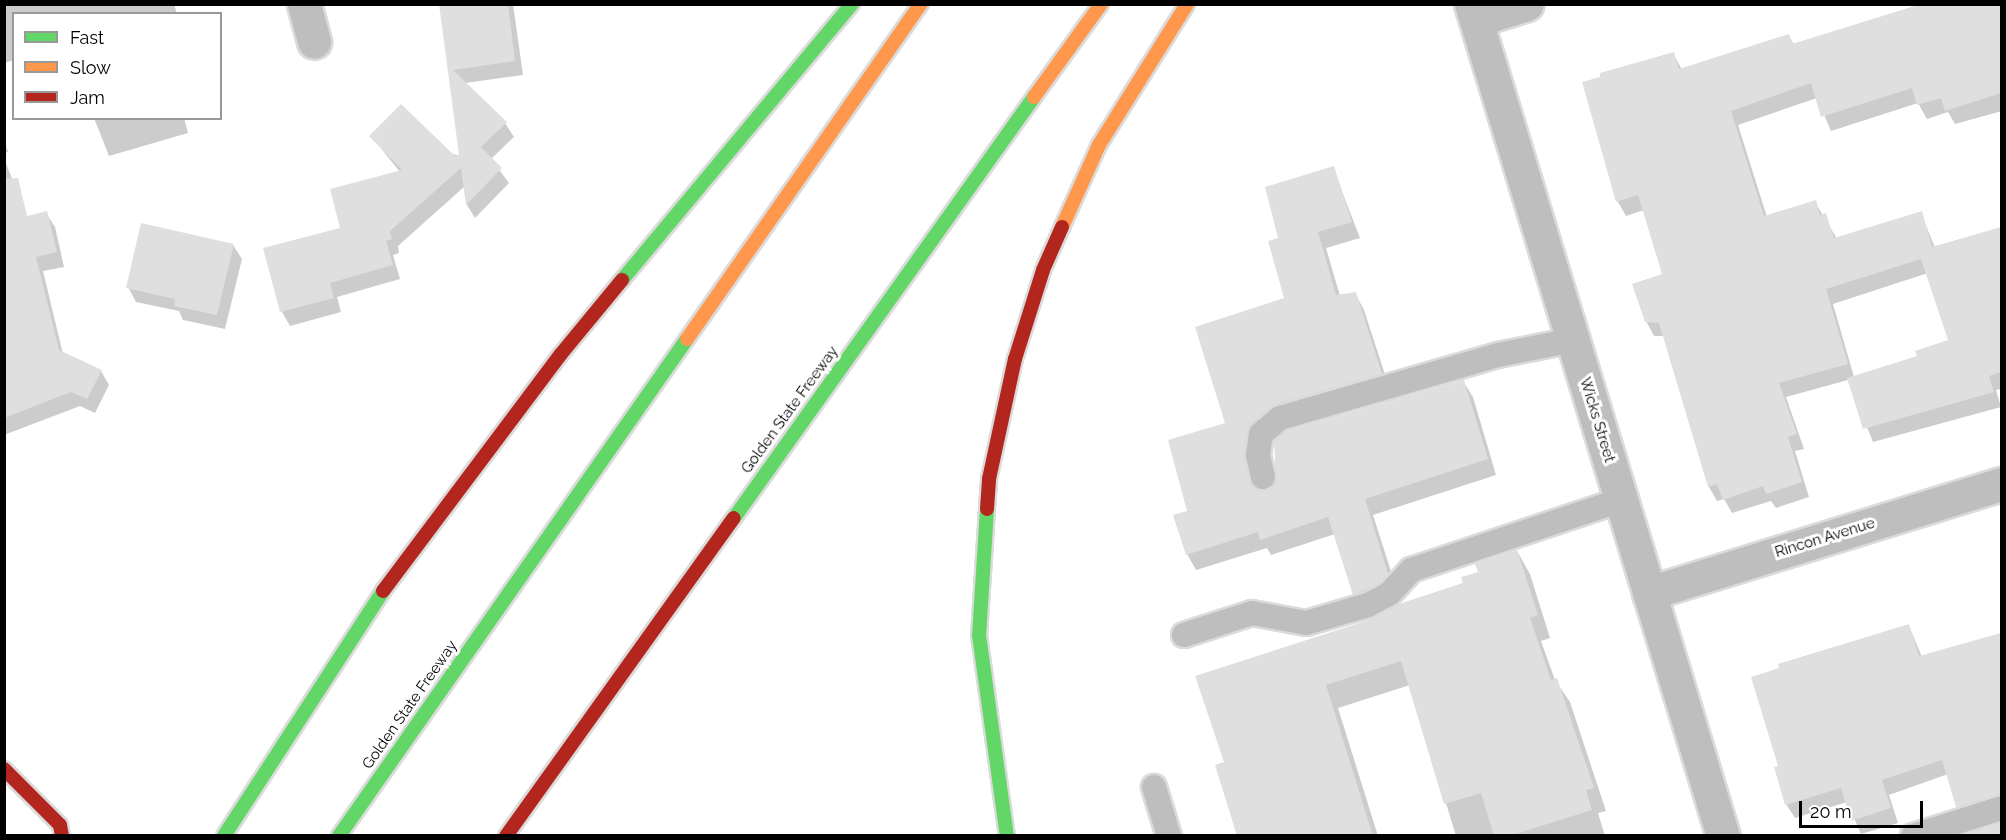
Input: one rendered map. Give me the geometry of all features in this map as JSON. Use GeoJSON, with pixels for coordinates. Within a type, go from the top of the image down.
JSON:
{"type":"FeatureCollection","features":[{"type":"Feature","properties":{"kind":"highway"},"geometry":{"type":"LineString","coordinates":[[224,836],[400,565],[561,354],[852,4]]}},
{"type":"Feature","properties":{"kind":"highway","name":"Golden State Freeway"},"geometry":{"type":"LineString","coordinates":[[339,836],[921,4]]}},
{"type":"Feature","properties":{"kind":"highway","name":"Golden State Freeway"},"geometry":{"type":"LineString","coordinates":[[506,836],[1101,4]]}},
{"type":"Feature","properties":{"kind":"highway"},"geometry":{"type":"LineString","coordinates":[[1007,836],[979,635],[989,479],[1010,381],[1043,270],[1099,145],[1187,4]]}},
{"type":"Feature","properties":{"kind":"highway"},"geometry":{"type":"LineString","coordinates":[[4,769],[60,825],[62,836]]}},
{"type":"Feature","properties":{"kind":"street"},"geometry":{"type":"LineString","coordinates":[[304,4],[315,42]]}},
{"type":"Feature","properties":{"kind":"street"},"geometry":{"type":"LineString","coordinates":[[1473,12],[1527,4]]}},
{"type":"Feature","properties":{"kind":"street","name":"Wicks Street"},"geometry":{"type":"LineString","coordinates":[[1473,12],[1723,836]]}},
{"type":"Feature","properties":{"kind":"street","name":"Rincon Avenue"},"geometry":{"type":"LineString","coordinates":[[1650,593],[2001,484]]}},
{"type":"Feature","properties":{"kind":"lane"},"geometry":{"type":"LineString","coordinates":[[1263,477],[1258,455],[1261,434],[1280,418],[1498,355],[1573,340]]}},
{"type":"Feature","properties":{"kind":"lane"},"geometry":{"type":"LineString","coordinates":[[1184,635],[1252,613],[1306,623],[1368,604],[1389,594],[1411,570],[1621,500]]}},
{"type":"Feature","properties":{"kind":"lane"},"geometry":{"type":"LineString","coordinates":[[1154,787],[1168,836]]}},
{"type":"Feature","properties":{"kind":"lane"},"geometry":{"type":"LineString","coordinates":[[1913,836],[2001,808]]}},
{"type":"Feature","properties":{"kind":"building"},"geometry":{"type":"Polygon","coordinates":[[[439,4],[508,4],[515,61],[453,70],[507,122],[481,147],[502,168],[466,205],[461,168],[390,231],[392,239],[386,241],[393,265],[330,283],[334,298],[280,312],[263,248],[340,228],[330,189],[402,170],[369,136],[401,104],[455,156],[459,155],[439,4]]]}},
{"type":"Feature","properties":{"kind":"building"},"geometry":{"type":"Polygon","coordinates":[[[1921,4],[2001,4],[2001,93],[1945,111],[1941,98],[1917,105],[1912,88],[1821,117],[1811,83],[1731,111],[1764,216],[1816,200],[1820,215],[1826,213],[1834,238],[1922,211],[1932,247],[2001,227],[2001,372],[1989,376],[1994,392],[1863,429],[1847,378],[1917,356],[1915,351],[1948,340],[1921,259],[1826,289],[1848,364],[1779,383],[1797,434],[1788,437],[1802,482],[1766,494],[1763,486],[1723,500],[1717,484],[1708,487],[1659,323],[1645,322],[1632,284],[1662,274],[1638,195],[1616,202],[1582,82],[1600,77],[1600,73],[1674,52],[1679,69],[1789,34],[1792,44],[1921,4]]]}},
{"type":"Feature","properties":{"kind":"building"},"geometry":{"type":"Polygon","coordinates":[[[1334,166],[1352,222],[1318,232],[1336,295],[1356,292],[1382,374],[1276,404],[1252,423],[1244,453],[1252,486],[1266,491],[1276,482],[1274,441],[1287,431],[1464,380],[1488,459],[1365,499],[1388,574],[1380,583],[1353,595],[1328,517],[1260,540],[1258,532],[1186,555],[1173,515],[1187,511],[1168,440],[1225,423],[1195,327],[1284,298],[1268,241],[1278,238],[1265,187],[1334,166]]]}},
{"type":"Feature","properties":{"kind":"building"},"geometry":{"type":"Polygon","coordinates":[[[18,178],[27,216],[47,211],[57,252],[36,257],[59,350],[102,370],[87,399],[71,392],[4,418],[4,179],[18,178]]]}},
{"type":"Feature","properties":{"kind":"building"},"geometry":{"type":"Polygon","coordinates":[[[141,223],[234,244],[217,315],[174,306],[175,299],[126,288],[141,223]]]}},
{"type":"Feature","properties":{"kind":"building"},"geometry":{"type":"Polygon","coordinates":[[[1517,550],[1538,615],[1530,618],[1551,680],[1557,678],[1594,788],[1586,790],[1592,810],[1509,836],[1494,836],[1481,793],[1444,804],[1401,661],[1326,685],[1373,836],[1237,836],[1215,765],[1224,762],[1195,676],[1372,619],[1399,604],[1463,583],[1461,577],[1478,572],[1475,564],[1517,550]]]}},
{"type":"Feature","properties":{"kind":"building"},"geometry":{"type":"Polygon","coordinates":[[[1909,624],[1919,656],[2001,633],[2001,794],[1956,807],[1942,760],[1882,780],[1891,808],[1851,821],[1841,788],[1785,805],[1774,767],[1778,766],[1751,677],[1779,668],[1778,664],[1909,624]]]}},
{"type":"Feature","properties":{"kind":"building"},"geometry":{"type":"Polygon","coordinates":[[[2001,823],[2001,836],[1964,836],[1964,835],[2001,823]]]}},
{"type":"Feature","properties":{"kind":"traffic: fast"},"geometry":{"type":"LineString","coordinates":[[622,280],[852,4]]}},
{"type":"Feature","properties":{"kind":"traffic: fast"},"geometry":{"type":"LineString","coordinates":[[734,518],[1034,97]]}},
{"type":"Feature","properties":{"kind":"traffic: fast"},"geometry":{"type":"LineString","coordinates":[[339,836],[687,339]]}},
{"type":"Feature","properties":{"kind":"traffic: fast"},"geometry":{"type":"LineString","coordinates":[[987,509],[979,635],[1007,836]]}},
{"type":"Feature","properties":{"kind":"traffic: fast"},"geometry":{"type":"LineString","coordinates":[[224,836],[383,591]]}},
{"type":"Feature","properties":{"kind":"traffic: slow"},"geometry":{"type":"LineString","coordinates":[[687,339],[921,4]]}},
{"type":"Feature","properties":{"kind":"traffic: slow"},"geometry":{"type":"LineString","coordinates":[[1034,97],[1101,4]]}},
{"type":"Feature","properties":{"kind":"traffic: slow"},"geometry":{"type":"LineString","coordinates":[[1062,227],[1099,145],[1187,4]]}},
{"type":"Feature","properties":{"kind":"traffic: jam"},"geometry":{"type":"LineString","coordinates":[[987,509],[989,479],[1015,359],[1043,270],[1062,227]]}},
{"type":"Feature","properties":{"kind":"traffic: jam"},"geometry":{"type":"LineString","coordinates":[[383,591],[561,354],[622,280]]}},
{"type":"Feature","properties":{"kind":"traffic: jam"},"geometry":{"type":"LineString","coordinates":[[506,836],[734,518]]}},
{"type":"Feature","properties":{"kind":"traffic: jam"},"geometry":{"type":"LineString","coordinates":[[4,769],[60,825],[62,836]]}}]}
